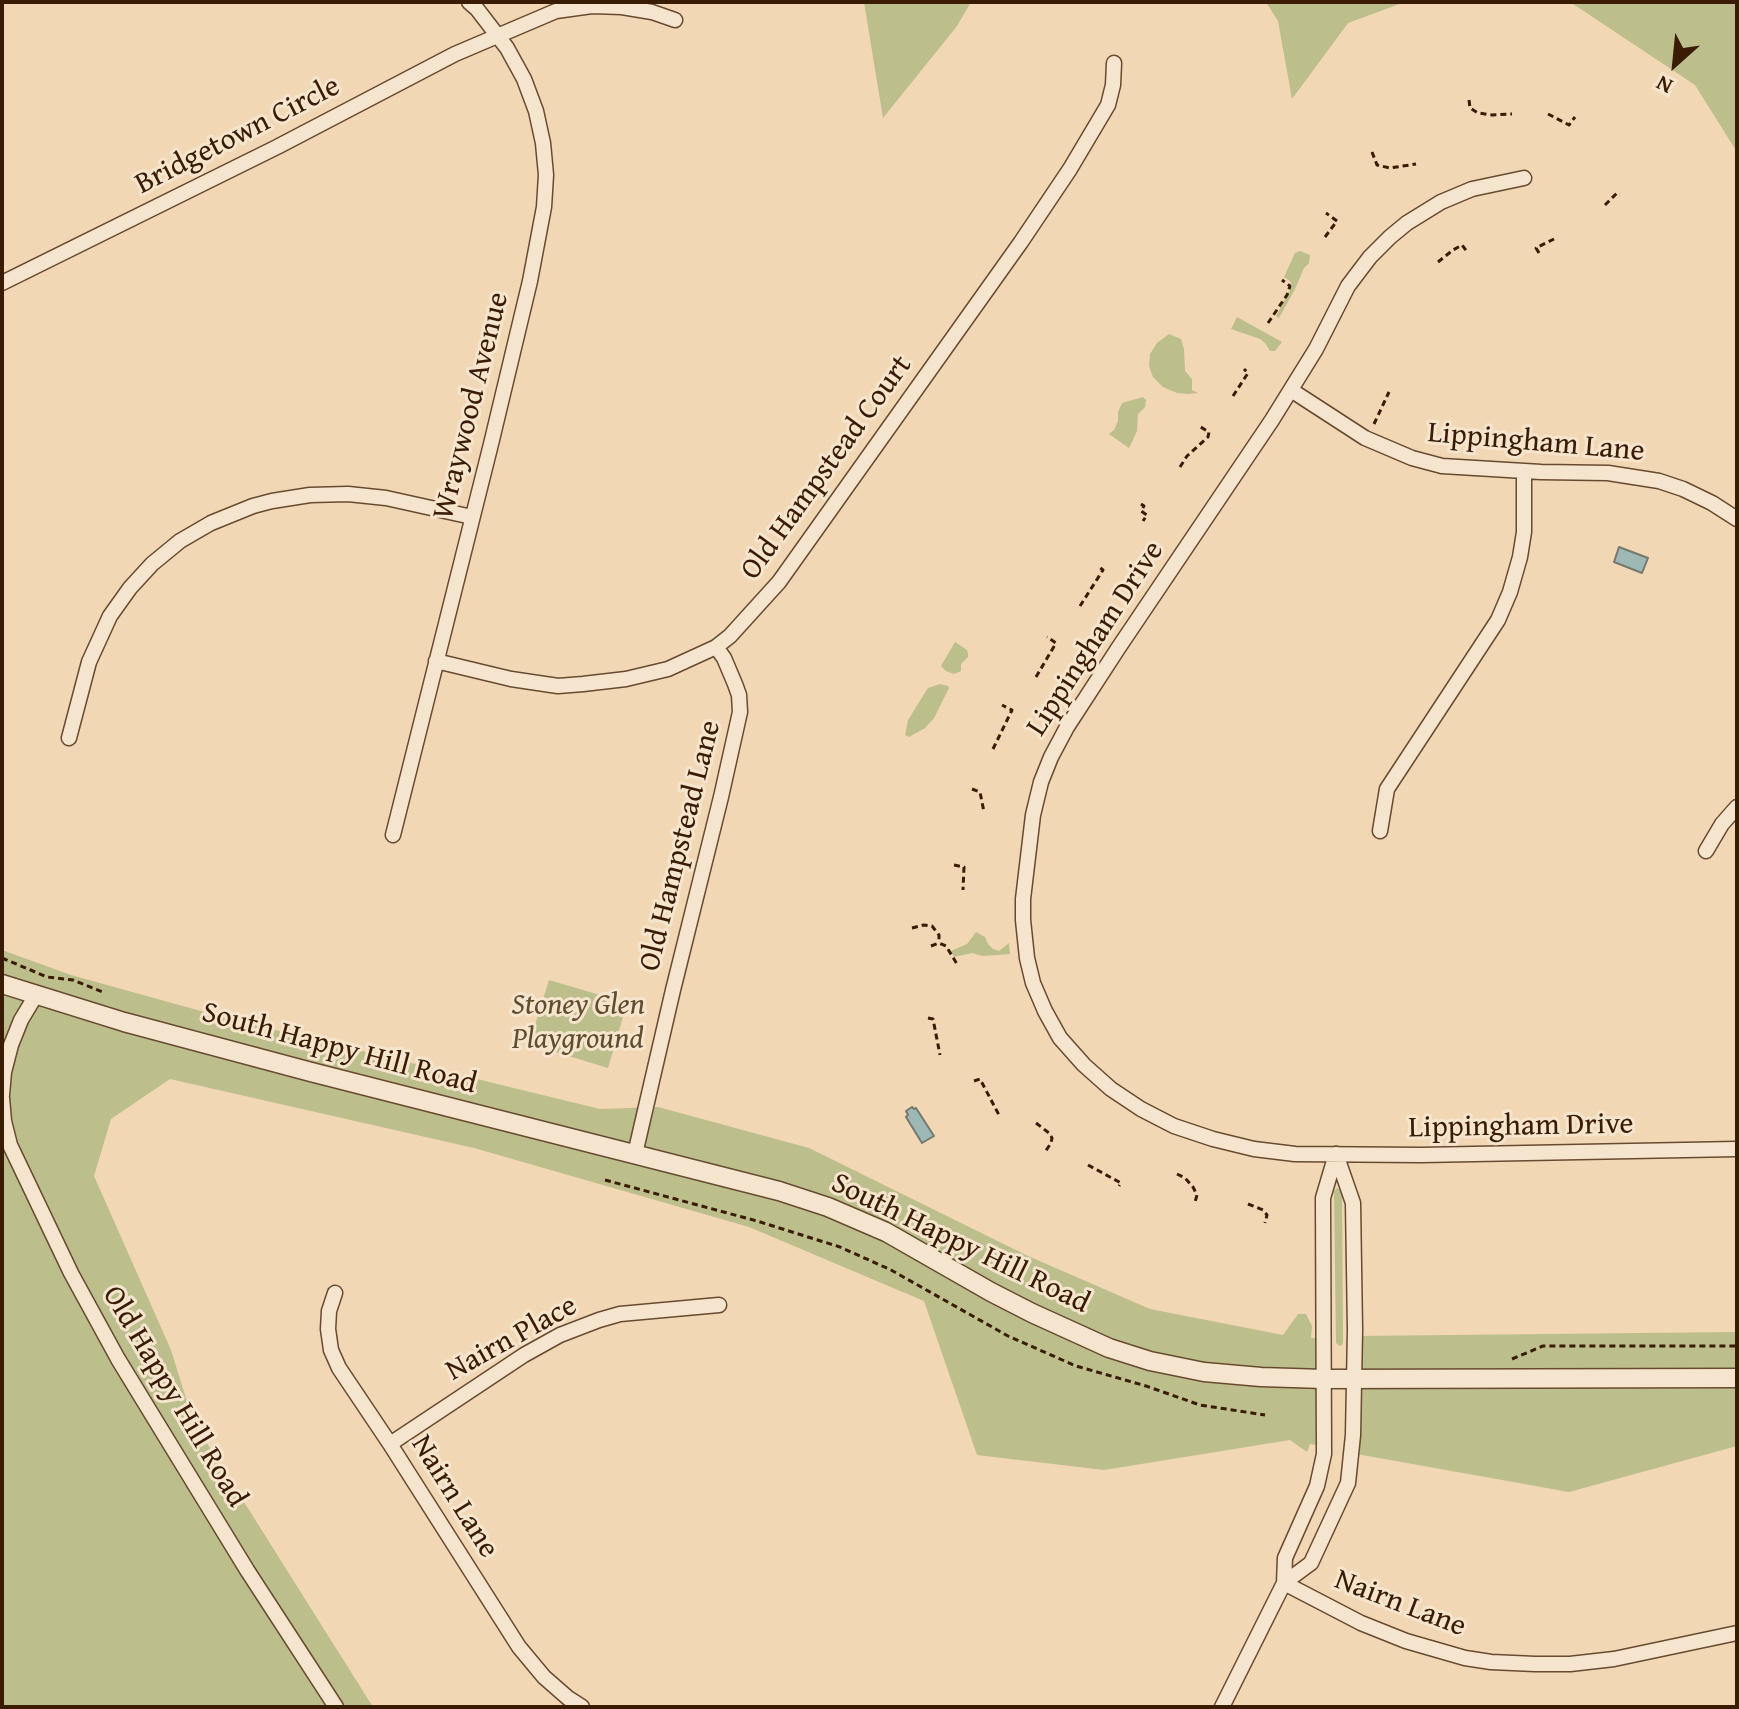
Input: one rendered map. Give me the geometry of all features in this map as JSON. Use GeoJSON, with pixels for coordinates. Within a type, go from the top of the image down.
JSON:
{"type":"FeatureCollection","features":[{"type":"Feature","properties":{"kind":"street","name":"Wraywood Avenue"},"geometry":{"type":"LineString","coordinates":[[393,835],[527,295],[544,207],[546,175],[536,111],[524,79],[499,36],[469,2]]}},
{"type":"Feature","properties":{"kind":"street","name":"Bridgetown Circle"},"geometry":{"type":"LineString","coordinates":[[2,283],[277,147],[455,54],[556,11],[592,6],[622,7],[675,20]]}},
{"type":"Feature","properties":{"kind":"street","name":"Old Hampstead Court"},"geometry":{"type":"LineString","coordinates":[[436,661],[511,679],[558,686],[626,679],[668,669],[716,647],[742,624],[779,582],[1007,263],[1070,169],[1108,105],[1114,63]]}},
{"type":"Feature","properties":{"kind":"street","name":"Lippingham Drive"},"geometry":{"type":"LineString","coordinates":[[1524,178],[1472,189],[1412,219],[1370,257],[1348,286],[1291,390],[1119,647],[1051,757],[1033,815],[1023,899],[1026,953],[1033,983],[1045,1011],[1060,1038],[1084,1065],[1111,1089],[1141,1109],[1213,1139],[1254,1149],[1336,1154],[1737,1149]]}},
{"type":"Feature","properties":{"kind":"street","name":"Lippingham Lane"},"geometry":{"type":"LineString","coordinates":[[1291,390],[1367,439],[1412,458],[1442,466],[1608,473],[1659,481],[1712,503],[1737,519]]}},
{"type":"Feature","properties":{"kind":"street"},"geometry":{"type":"LineString","coordinates":[[1380,831],[1387,789],[1498,620],[1510,592],[1524,532],[1524,471]]}},
{"type":"Feature","properties":{"kind":"street"},"geometry":{"type":"LineString","coordinates":[[69,738],[89,662],[110,616],[152,564],[180,541],[211,523],[272,501],[348,494],[386,498],[472,517]]}},
{"type":"Feature","properties":{"kind":"street","name":"Old Hampstead Lane"},"geometry":{"type":"LineString","coordinates":[[635,1154],[740,712],[735,684],[716,647]]}},
{"type":"Feature","properties":{"kind":"street"},"geometry":{"type":"LineString","coordinates":[[1706,851],[1722,824],[1737,807]]}},
{"type":"Feature","properties":{"kind":"street","name":"South Happy Hill Road"},"geometry":{"type":"LineString","coordinates":[[2,984],[124,1022],[779,1191],[828,1207],[886,1232],[991,1292],[1109,1348],[1150,1361],[1204,1372],[1354,1380],[1737,1378]]}},
{"type":"Feature","properties":{"kind":"street","name":"Old Happy Hill Road"},"geometry":{"type":"LineString","coordinates":[[36,995],[21,1020],[4,1072],[4,1121],[10,1145],[71,1273],[118,1359],[247,1570],[336,1707]]}},
{"type":"Feature","properties":{"kind":"street"},"geometry":{"type":"LineString","coordinates":[[1222,1707],[1284,1583],[1285,1558],[1317,1486],[1324,1454],[1323,1198],[1336,1154]]}},
{"type":"Feature","properties":{"kind":"street"},"geometry":{"type":"LineString","coordinates":[[1284,1583],[1311,1563],[1348,1483],[1354,1380],[1353,1203],[1336,1154]]}},
{"type":"Feature","properties":{"kind":"street","name":"Nairn Lane"},"geometry":{"type":"LineString","coordinates":[[335,1293],[329,1311],[328,1329],[331,1350],[339,1368],[519,1647],[544,1677],[582,1707]]}},
{"type":"Feature","properties":{"kind":"street","name":"Nairn Place"},"geometry":{"type":"LineString","coordinates":[[390,1444],[524,1355],[560,1335],[620,1314],[719,1305]]}},
{"type":"Feature","properties":{"kind":"street","name":"Nairn Lane"},"geometry":{"type":"LineString","coordinates":[[1284,1583],[1361,1623],[1406,1641],[1491,1662],[1559,1664],[1608,1660],[1737,1633]]}},
{"type":"Feature","properties":{"kind":"path"},"geometry":{"type":"LineString","coordinates":[[1469,100],[1470,108],[1478,113],[1512,114]]}},
{"type":"Feature","properties":{"kind":"path"},"geometry":{"type":"LineString","coordinates":[[1548,114],[1569,125],[1575,117]]}},
{"type":"Feature","properties":{"kind":"path"},"geometry":{"type":"LineString","coordinates":[[1372,152],[1377,165],[1390,168],[1416,164]]}},
{"type":"Feature","properties":{"kind":"path"},"geometry":{"type":"LineString","coordinates":[[1605,205],[1617,193],[1620,194]]}},
{"type":"Feature","properties":{"kind":"path"},"geometry":{"type":"LineString","coordinates":[[1325,237],[1337,221],[1326,213]]}},
{"type":"Feature","properties":{"kind":"path"},"geometry":{"type":"LineString","coordinates":[[1539,253],[1536,248],[1556,238]]}},
{"type":"Feature","properties":{"kind":"path"},"geometry":{"type":"LineString","coordinates":[[1438,262],[1462,245],[1468,253]]}},
{"type":"Feature","properties":{"kind":"path"},"geometry":{"type":"LineString","coordinates":[[1268,323],[1290,286],[1282,280]]}},
{"type":"Feature","properties":{"kind":"path"},"geometry":{"type":"LineString","coordinates":[[1233,396],[1248,373],[1244,369]]}},
{"type":"Feature","properties":{"kind":"path"},"geometry":{"type":"LineString","coordinates":[[1367,439],[1389,392]]}},
{"type":"Feature","properties":{"kind":"path"},"geometry":{"type":"LineString","coordinates":[[1180,467],[1208,437],[1209,432],[1199,426]]}},
{"type":"Feature","properties":{"kind":"path"},"geometry":{"type":"LineString","coordinates":[[1141,504],[1144,506],[1141,511],[1147,515],[1143,521]]}},
{"type":"Feature","properties":{"kind":"path"},"geometry":{"type":"LineString","coordinates":[[1080,606],[1103,570],[1099,567]]}},
{"type":"Feature","properties":{"kind":"path"},"geometry":{"type":"LineString","coordinates":[[1036,677],[1056,643],[1047,637]]}},
{"type":"Feature","properties":{"kind":"path"},"geometry":{"type":"LineString","coordinates":[[993,749],[1012,710],[1002,705]]}},
{"type":"Feature","properties":{"kind":"path"},"geometry":{"type":"LineString","coordinates":[[972,789],[980,792],[984,812]]}},
{"type":"Feature","properties":{"kind":"path"},"geometry":{"type":"LineString","coordinates":[[954,865],[964,867],[963,890]]}},
{"type":"Feature","properties":{"kind":"path"},"geometry":{"type":"LineString","coordinates":[[912,928],[932,926],[939,935],[939,943]]}},
{"type":"Feature","properties":{"kind":"path"},"geometry":{"type":"LineString","coordinates":[[931,946],[939,943],[946,946],[957,964]]}},
{"type":"Feature","properties":{"kind":"path"},"geometry":{"type":"LineString","coordinates":[[2,958],[47,977],[73,980],[105,993]]}},
{"type":"Feature","properties":{"kind":"path"},"geometry":{"type":"LineString","coordinates":[[928,1018],[933,1019],[936,1027],[940,1055]]}},
{"type":"Feature","properties":{"kind":"path"},"geometry":{"type":"LineString","coordinates":[[974,1081],[980,1079],[999,1115]]}},
{"type":"Feature","properties":{"kind":"path"},"geometry":{"type":"LineString","coordinates":[[1036,1123],[1052,1138],[1045,1152]]}},
{"type":"Feature","properties":{"kind":"path"},"geometry":{"type":"LineString","coordinates":[[1088,1165],[1121,1183],[1119,1186]]}},
{"type":"Feature","properties":{"kind":"path"},"geometry":{"type":"LineString","coordinates":[[1177,1174],[1193,1187],[1197,1195],[1195,1202]]}},
{"type":"Feature","properties":{"kind":"path"},"geometry":{"type":"LineString","coordinates":[[605,1180],[840,1247],[891,1270],[1008,1336],[1076,1366],[1200,1405],[1265,1415]]}},
{"type":"Feature","properties":{"kind":"path"},"geometry":{"type":"LineString","coordinates":[[1248,1204],[1263,1210],[1267,1215],[1265,1223]]}},
{"type":"Feature","properties":{"kind":"path"},"geometry":{"type":"LineString","coordinates":[[1509,1360],[1543,1346],[1737,1346]]}},
{"type":"Feature","properties":{"kind":"green space"},"geometry":{"type":"Polygon","coordinates":[[[864,2],[971,2],[957,26],[883,118],[864,2]]]}},
{"type":"Feature","properties":{"kind":"green space"},"geometry":{"type":"Polygon","coordinates":[[[1266,2],[1405,2],[1348,23],[1292,99],[1278,21],[1266,2]]]}},
{"type":"Feature","properties":{"kind":"green space"},"geometry":{"type":"Polygon","coordinates":[[[1570,2],[1737,2],[1737,152],[1695,85],[1570,2]]]}},
{"type":"Feature","properties":{"kind":"green space"},"geometry":{"type":"Polygon","coordinates":[[[1300,251],[1310,255],[1309,263],[1279,318],[1276,316],[1292,286],[1284,277],[1295,253],[1300,251]]]}},
{"type":"Feature","properties":{"kind":"green space"},"geometry":{"type":"Polygon","coordinates":[[[1237,317],[1282,342],[1275,351],[1270,351],[1260,339],[1231,329],[1237,317]]]}},
{"type":"Feature","properties":{"kind":"green space"},"geometry":{"type":"Polygon","coordinates":[[[1169,334],[1181,339],[1185,371],[1192,379],[1192,390],[1198,393],[1177,393],[1163,387],[1153,377],[1149,366],[1150,354],[1157,343],[1169,334]]]}},
{"type":"Feature","properties":{"kind":"green space"},"geometry":{"type":"Polygon","coordinates":[[[1143,397],[1145,407],[1138,414],[1137,431],[1129,448],[1109,434],[1118,421],[1122,403],[1143,397]]]}},
{"type":"Feature","properties":{"kind":"green space"},"geometry":{"type":"Polygon","coordinates":[[[955,642],[967,650],[968,657],[961,664],[961,671],[954,674],[941,666],[955,642]]]}},
{"type":"Feature","properties":{"kind":"green space"},"geometry":{"type":"Polygon","coordinates":[[[940,684],[949,688],[934,718],[925,728],[909,737],[905,735],[908,720],[928,688],[940,684]]]}},
{"type":"Feature","properties":{"kind":"green space"},"geometry":{"type":"Polygon","coordinates":[[[976,932],[999,951],[1009,943],[1010,954],[983,956],[972,953],[954,957],[951,951],[967,944],[976,932]]]}},
{"type":"Feature","properties":{"kind":"green space"},"geometry":{"type":"Polygon","coordinates":[[[2,950],[71,975],[226,1018],[600,1109],[658,1107],[809,1148],[1028,1256],[1150,1309],[1283,1335],[1298,1314],[1306,1314],[1312,1326],[1311,1338],[1323,1338],[1324,1446],[1310,1444],[1307,1452],[1290,1440],[1104,1470],[977,1455],[924,1301],[749,1227],[474,1148],[170,1079],[111,1119],[94,1176],[171,1350],[193,1421],[373,1707],[2,1707],[2,950]]]}},
{"type":"Feature","properties":{"kind":"green space","name":"Stoney Glen Playground"},"geometry":{"type":"Polygon","coordinates":[[[549,980],[627,1003],[608,1068],[529,1044],[549,980]]]}},
{"type":"Feature","properties":{"kind":"green space"},"geometry":{"type":"Polygon","coordinates":[[[1337,1188],[1342,1191],[1343,1344],[1340,1346],[1336,1343],[1334,1191],[1337,1188]]]}},
{"type":"Feature","properties":{"kind":"green space"},"geometry":{"type":"Polygon","coordinates":[[[1737,1332],[1737,1446],[1569,1492],[1351,1453],[1355,1336],[1737,1332]]]}},
{"type":"Feature","properties":{"kind":"water"},"geometry":{"type":"Polygon","coordinates":[[[1619,547],[1648,558],[1642,573],[1614,562],[1619,547]]]}},
{"type":"Feature","properties":{"kind":"water"},"geometry":{"type":"Polygon","coordinates":[[[916,1108],[934,1136],[922,1143],[906,1117],[906,1111],[916,1108]]]}}]}
